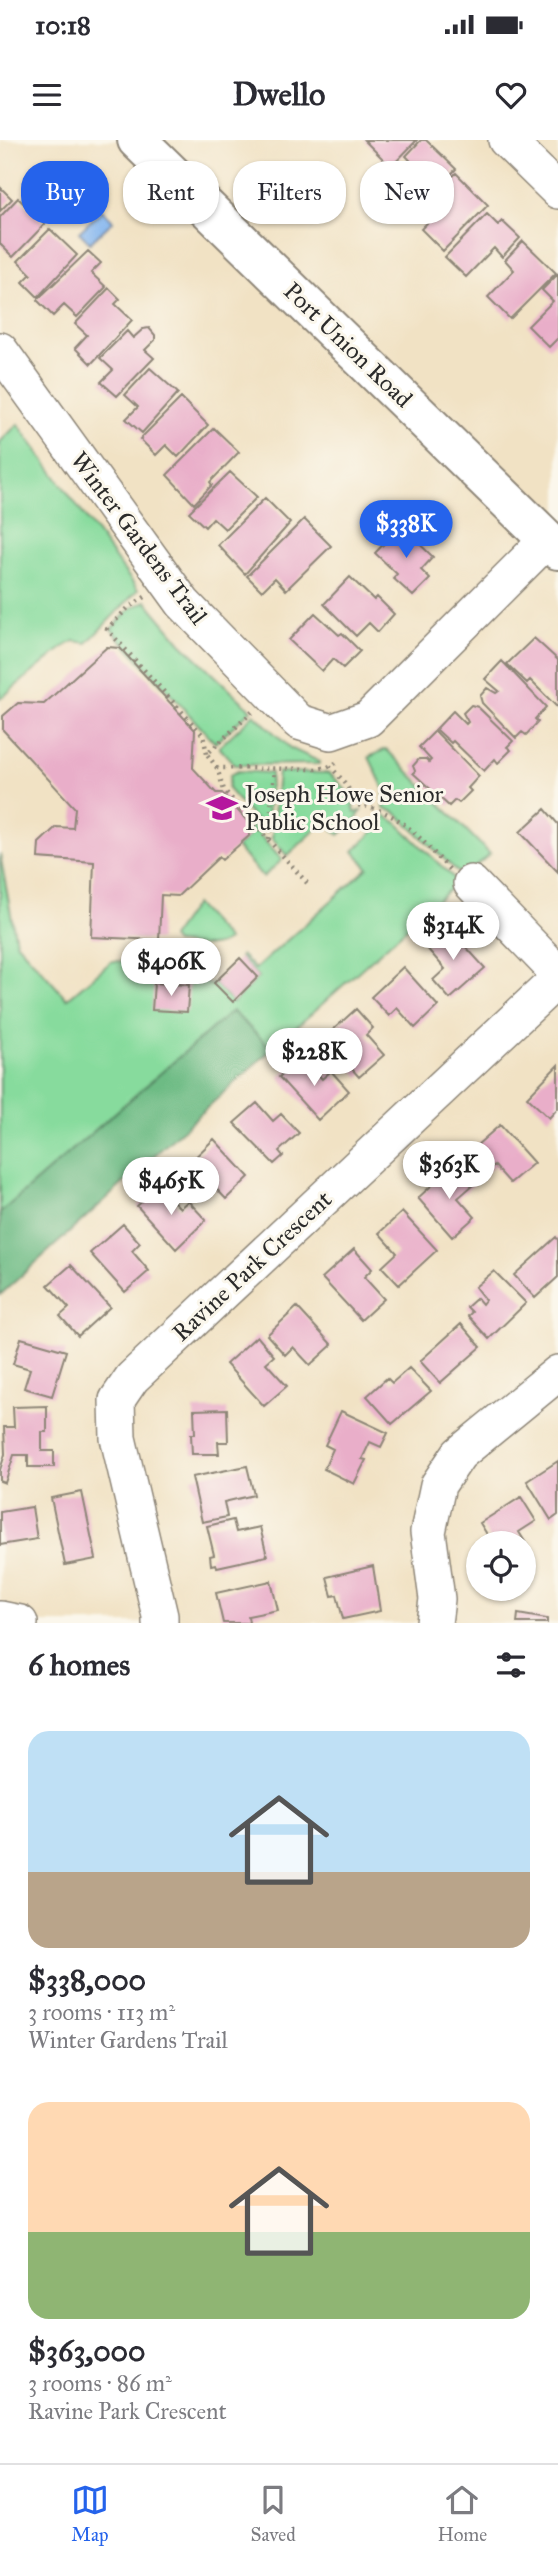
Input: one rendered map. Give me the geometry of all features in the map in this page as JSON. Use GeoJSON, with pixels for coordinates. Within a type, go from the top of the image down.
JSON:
{"type":"FeatureCollection","features":[{"type":"Feature","properties":{"kind":"main road","name":"Port Union Road"},"geometry":{"type":"LineString","coordinates":[[137,140],[553,545]]}},
{"type":"Feature","properties":{"kind":"street"},"geometry":{"type":"LineString","coordinates":[[506,140],[558,191]]}},
{"type":"Feature","properties":{"kind":"street","name":"Winter Gardens Trail"},"geometry":{"type":"LineString","coordinates":[[0,350],[183,603],[299,722],[331,732],[368,719],[553,545]]}},
{"type":"Feature","properties":{"kind":"street"},"geometry":{"type":"LineString","coordinates":[[471,883],[558,972]]}},
{"type":"Feature","properties":{"kind":"street","name":"Ravine Park Crescent"},"geometry":{"type":"LineString","coordinates":[[160,1623],[118,1438],[117,1400],[132,1378],[558,979]]}},
{"type":"Feature","properties":{"kind":"street"},"geometry":{"type":"LineString","coordinates":[[434,1623],[436,1600],[428,1532],[438,1485],[459,1454],[558,1373]]}},
{"type":"Feature","properties":{"kind":"street"},"geometry":{"type":"LineString","coordinates":[[0,1619],[20,1623]]}},
{"type":"Feature","properties":{"kind":"path"},"geometry":{"type":"LineString","coordinates":[[147,596],[129,607],[107,629],[203,735],[207,754],[217,768],[223,790],[307,883]]}},
{"type":"Feature","properties":{"kind":"path"},"geometry":{"type":"LineString","coordinates":[[207,754],[255,709]]}},
{"type":"Feature","properties":{"kind":"path"},"geometry":{"type":"LineString","coordinates":[[217,768],[316,769],[333,764],[357,805],[370,807],[400,819],[457,877],[471,883]]}},
{"type":"Feature","properties":{"kind":"path"},"geometry":{"type":"LineString","coordinates":[[270,839],[274,769]]}},
{"type":"Feature","properties":{"kind":"green space"},"geometry":{"type":"Polygon","coordinates":[[[18,424],[138,590],[87,643],[74,641],[62,648],[0,699],[0,442],[18,424]]]}},
{"type":"Feature","properties":{"kind":"green space"},"geometry":{"type":"Polygon","coordinates":[[[146,601],[181,643],[251,710],[215,743],[111,629],[131,608],[146,601]]]}},
{"type":"Feature","properties":{"kind":"green space"},"geometry":{"type":"Polygon","coordinates":[[[254,714],[290,748],[320,762],[319,764],[235,765],[219,747],[254,714]]]}},
{"type":"Feature","properties":{"kind":"green space"},"geometry":{"type":"Polygon","coordinates":[[[386,749],[490,854],[463,877],[395,812],[384,809],[384,789],[369,757],[386,749]]]}},
{"type":"Feature","properties":{"kind":"green space"},"geometry":{"type":"Polygon","coordinates":[[[238,771],[271,773],[266,832],[228,789],[230,775],[238,771]]]}},
{"type":"Feature","properties":{"kind":"green space"},"geometry":{"type":"Polygon","coordinates":[[[278,772],[329,773],[349,795],[355,813],[361,811],[356,820],[339,835],[325,821],[287,856],[272,838],[278,772]]]}},
{"type":"Feature","properties":{"kind":"green space"},"geometry":{"type":"Polygon","coordinates":[[[384,815],[397,823],[458,882],[272,1049],[232,1011],[0,1213],[0,854],[16,942],[67,999],[112,961],[191,964],[209,985],[214,983],[233,1002],[258,977],[240,958],[241,955],[255,969],[368,868],[354,851],[376,829],[384,815]]]}},
{"type":"Feature","properties":{"kind":"green space"},"geometry":{"type":"Polygon","coordinates":[[[249,823],[282,860],[263,877],[236,847],[249,836],[249,823]]]}},
{"type":"Feature","properties":{"kind":"green space"},"geometry":{"type":"Polygon","coordinates":[[[195,904],[228,940],[209,946],[175,943],[171,938],[195,904]]]}},
{"type":"Feature","properties":{"kind":"green space"},"geometry":{"type":"Polygon","coordinates":[[[232,1011],[272,1049],[0,1295],[0,1213],[232,1011]]]}},
{"type":"Feature","properties":{"kind":"water"},"geometry":{"type":"Polygon","coordinates":[[[109,217],[113,221],[90,243],[79,232],[87,224],[109,224],[109,217]]]}},
{"type":"Feature","properties":{"kind":"building"},"geometry":{"type":"Polygon","coordinates":[[[364,140],[417,140],[397,161],[385,161],[364,140]]]}},
{"type":"Feature","properties":{"kind":"building"},"geometry":{"type":"Polygon","coordinates":[[[421,140],[426,140],[448,161],[409,161],[406,156],[421,140]]]}},
{"type":"Feature","properties":{"kind":"building"},"geometry":{"type":"Polygon","coordinates":[[[456,173],[488,205],[443,251],[421,229],[426,224],[454,224],[456,173]]]}},
{"type":"Feature","properties":{"kind":"building"},"geometry":{"type":"Polygon","coordinates":[[[0,187],[12,199],[0,211],[0,187]]]}},
{"type":"Feature","properties":{"kind":"building"},"geometry":{"type":"Polygon","coordinates":[[[18,198],[21,201],[21,224],[45,224],[13,257],[0,244],[0,217],[18,198]]]}},
{"type":"Feature","properties":{"kind":"building"},"geometry":{"type":"Polygon","coordinates":[[[487,214],[498,225],[502,221],[520,238],[502,257],[494,248],[466,277],[445,257],[487,214]]]}},
{"type":"Feature","properties":{"kind":"building"},"geometry":{"type":"Polygon","coordinates":[[[50,229],[77,255],[38,297],[23,282],[31,274],[18,261],[50,229]]]}},
{"type":"Feature","properties":{"kind":"building"},"geometry":{"type":"Polygon","coordinates":[[[523,241],[556,273],[510,319],[488,297],[514,270],[505,260],[523,241]]]}},
{"type":"Feature","properties":{"kind":"building"},"geometry":{"type":"Polygon","coordinates":[[[88,251],[101,263],[91,273],[106,287],[77,317],[64,305],[53,316],[37,300],[88,251]]]}},
{"type":"Feature","properties":{"kind":"building"},"geometry":{"type":"Polygon","coordinates":[[[558,274],[558,338],[549,347],[528,326],[553,301],[542,290],[558,274]]]}},
{"type":"Feature","properties":{"kind":"building"},"geometry":{"type":"Polygon","coordinates":[[[109,288],[120,299],[115,304],[132,320],[91,364],[75,348],[87,335],[75,324],[109,288]]]}},
{"type":"Feature","properties":{"kind":"building"},"geometry":{"type":"Polygon","coordinates":[[[149,328],[155,335],[155,340],[145,350],[154,358],[117,396],[101,382],[113,370],[100,358],[127,331],[133,338],[143,329],[149,328]]]}},
{"type":"Feature","properties":{"kind":"building"},"geometry":{"type":"Polygon","coordinates":[[[150,368],[178,393],[142,433],[126,419],[138,407],[125,395],[150,368]]]}},
{"type":"Feature","properties":{"kind":"building"},"geometry":{"type":"Polygon","coordinates":[[[181,398],[208,425],[178,457],[166,445],[156,455],[140,439],[181,398]]]}},
{"type":"Feature","properties":{"kind":"building"},"geometry":{"type":"Polygon","coordinates":[[[214,428],[239,452],[210,482],[212,485],[194,504],[167,475],[214,428]]]}},
{"type":"Feature","properties":{"kind":"building"},"geometry":{"type":"Polygon","coordinates":[[[230,472],[257,497],[225,529],[213,518],[205,527],[189,512],[230,472]]]}},
{"type":"Feature","properties":{"kind":"building"},"geometry":{"type":"Polygon","coordinates":[[[265,498],[290,523],[245,574],[218,545],[265,498]]]}},
{"type":"Feature","properties":{"kind":"building"},"geometry":{"type":"Polygon","coordinates":[[[304,519],[331,546],[286,590],[275,578],[262,591],[247,576],[304,519]]]}},
{"type":"Feature","properties":{"kind":"building"},"geometry":{"type":"Polygon","coordinates":[[[401,526],[433,557],[421,570],[430,579],[413,596],[393,578],[397,574],[375,553],[401,526]]]}},
{"type":"Feature","properties":{"kind":"building"},"geometry":{"type":"Polygon","coordinates":[[[350,577],[374,600],[377,597],[394,614],[378,632],[369,623],[356,636],[324,604],[350,577]]]}},
{"type":"Feature","properties":{"kind":"building"},"geometry":{"type":"Polygon","coordinates":[[[315,613],[339,635],[342,633],[360,651],[343,668],[333,659],[322,671],[289,640],[315,613]]]}},
{"type":"Feature","properties":{"kind":"building"},"geometry":{"type":"Polygon","coordinates":[[[534,638],[558,660],[558,708],[530,680],[527,683],[507,664],[534,638]]]}},
{"type":"Feature","properties":{"kind":"building"},"geometry":{"type":"Polygon","coordinates":[[[107,647],[120,648],[195,730],[193,768],[216,793],[222,793],[249,823],[249,836],[222,860],[219,857],[178,896],[161,895],[159,940],[91,937],[94,862],[38,858],[39,843],[56,827],[73,828],[75,808],[3,730],[3,716],[18,703],[44,704],[107,647]]]}},
{"type":"Feature","properties":{"kind":"building"},"geometry":{"type":"Polygon","coordinates":[[[502,661],[546,707],[535,719],[538,722],[526,735],[522,732],[516,738],[482,703],[480,696],[487,688],[496,693],[499,691],[485,679],[502,661]]]}},
{"type":"Feature","properties":{"kind":"building"},"geometry":{"type":"Polygon","coordinates":[[[471,705],[478,707],[513,741],[507,747],[511,750],[498,763],[495,759],[484,771],[453,741],[451,743],[436,729],[453,711],[466,724],[468,722],[463,713],[471,705]]]}},
{"type":"Feature","properties":{"kind":"building"},"geometry":{"type":"Polygon","coordinates":[[[435,731],[479,776],[468,788],[471,791],[459,803],[455,800],[449,806],[413,773],[413,766],[419,759],[429,762],[431,760],[419,747],[435,731]]]}},
{"type":"Feature","properties":{"kind":"building"},"geometry":{"type":"Polygon","coordinates":[[[545,809],[558,824],[558,872],[520,832],[545,809]]]}},
{"type":"Feature","properties":{"kind":"building"},"geometry":{"type":"Polygon","coordinates":[[[447,926],[485,968],[450,999],[433,980],[445,969],[425,946],[447,926]]]}},
{"type":"Feature","properties":{"kind":"building"},"geometry":{"type":"Polygon","coordinates":[[[240,958],[258,977],[233,1002],[214,983],[240,958]]]}},
{"type":"Feature","properties":{"kind":"building"},"geometry":{"type":"Polygon","coordinates":[[[403,967],[438,1006],[415,1028],[397,1008],[389,1016],[371,997],[403,967]]]}},
{"type":"Feature","properties":{"kind":"building"},"geometry":{"type":"Polygon","coordinates":[[[154,983],[189,985],[187,1012],[152,1010],[154,983]]]}},
{"type":"Feature","properties":{"kind":"building"},"geometry":{"type":"Polygon","coordinates":[[[356,1009],[373,1028],[366,1035],[384,1055],[359,1077],[345,1061],[341,1064],[335,1058],[339,1055],[324,1038],[356,1009]]]}},
{"type":"Feature","properties":{"kind":"building"},"geometry":{"type":"Polygon","coordinates":[[[302,1056],[322,1079],[331,1071],[349,1091],[318,1120],[279,1077],[302,1056]]]}},
{"type":"Feature","properties":{"kind":"building"},"geometry":{"type":"Polygon","coordinates":[[[558,1065],[558,1108],[549,1118],[527,1097],[558,1065]]]}},
{"type":"Feature","properties":{"kind":"building"},"geometry":{"type":"Polygon","coordinates":[[[257,1103],[273,1121],[281,1114],[299,1133],[279,1151],[283,1156],[274,1164],[234,1123],[257,1103]]]}},
{"type":"Feature","properties":{"kind":"building"},"geometry":{"type":"Polygon","coordinates":[[[500,1125],[534,1163],[510,1183],[494,1165],[479,1179],[461,1159],[500,1125]]]}},
{"type":"Feature","properties":{"kind":"building"},"geometry":{"type":"Polygon","coordinates":[[[214,1139],[249,1177],[226,1199],[208,1180],[200,1187],[183,1169],[214,1139]]]}},
{"type":"Feature","properties":{"kind":"building"},"geometry":{"type":"Polygon","coordinates":[[[455,1164],[473,1185],[458,1198],[475,1217],[452,1237],[418,1198],[455,1164]]]}},
{"type":"Feature","properties":{"kind":"building"},"geometry":{"type":"Polygon","coordinates":[[[159,1186],[180,1208],[188,1201],[206,1220],[176,1249],[137,1206],[159,1186]]]}},
{"type":"Feature","properties":{"kind":"building"},"geometry":{"type":"Polygon","coordinates":[[[402,1212],[437,1250],[399,1285],[382,1267],[397,1253],[379,1233],[402,1212]]]}},
{"type":"Feature","properties":{"kind":"building"},"geometry":{"type":"Polygon","coordinates":[[[123,1224],[140,1243],[132,1251],[149,1271],[125,1292],[90,1253],[123,1224]]]}},
{"type":"Feature","properties":{"kind":"building"},"geometry":{"type":"Polygon","coordinates":[[[556,1237],[558,1277],[535,1298],[514,1275],[556,1237]]]}},
{"type":"Feature","properties":{"kind":"building"},"geometry":{"type":"Polygon","coordinates":[[[354,1249],[372,1269],[364,1277],[384,1299],[361,1320],[322,1278],[354,1249]]]}},
{"type":"Feature","properties":{"kind":"building"},"geometry":{"type":"Polygon","coordinates":[[[71,1265],[110,1307],[78,1336],[60,1316],[69,1308],[48,1285],[71,1265]]]}},
{"type":"Feature","properties":{"kind":"building"},"geometry":{"type":"Polygon","coordinates":[[[494,1271],[526,1303],[489,1339],[468,1316],[472,1312],[467,1307],[477,1298],[482,1304],[485,1300],[475,1287],[494,1271]]]}},
{"type":"Feature","properties":{"kind":"building"},"geometry":{"type":"Polygon","coordinates":[[[297,1307],[332,1345],[310,1365],[293,1347],[285,1355],[267,1335],[297,1307]]]}},
{"type":"Feature","properties":{"kind":"building"},"geometry":{"type":"Polygon","coordinates":[[[461,1324],[481,1347],[440,1383],[420,1361],[461,1324]]]}},
{"type":"Feature","properties":{"kind":"building"},"geometry":{"type":"Polygon","coordinates":[[[257,1336],[274,1356],[266,1363],[287,1386],[264,1406],[226,1364],[257,1336]]]}},
{"type":"Feature","properties":{"kind":"building"},"geometry":{"type":"Polygon","coordinates":[[[21,1338],[66,1351],[52,1396],[24,1388],[30,1369],[13,1364],[21,1338]]]}},
{"type":"Feature","properties":{"kind":"building"},"geometry":{"type":"Polygon","coordinates":[[[409,1368],[431,1391],[392,1424],[367,1396],[387,1378],[392,1383],[409,1368]]]}},
{"type":"Feature","properties":{"kind":"building"},"geometry":{"type":"Polygon","coordinates":[[[47,1406],[47,1432],[42,1432],[42,1451],[54,1451],[54,1467],[28,1467],[28,1455],[14,1455],[5,1483],[0,1481],[5,1454],[4,1427],[14,1427],[13,1407],[47,1406]]]}},
{"type":"Feature","properties":{"kind":"building"},"geometry":{"type":"Polygon","coordinates":[[[227,1409],[228,1442],[218,1442],[219,1454],[192,1454],[194,1410],[227,1409]]]}},
{"type":"Feature","properties":{"kind":"building"},"geometry":{"type":"Polygon","coordinates":[[[341,1411],[388,1433],[381,1447],[370,1442],[362,1459],[366,1460],[354,1484],[324,1469],[333,1449],[325,1445],[341,1411]]]}},
{"type":"Feature","properties":{"kind":"building"},"geometry":{"type":"Polygon","coordinates":[[[558,1461],[558,1515],[551,1520],[527,1481],[558,1461]]]}},
{"type":"Feature","properties":{"kind":"building"},"geometry":{"type":"Polygon","coordinates":[[[247,1466],[254,1495],[224,1502],[227,1517],[202,1522],[192,1477],[247,1466]]]}},
{"type":"Feature","properties":{"kind":"building"},"geometry":{"type":"Polygon","coordinates":[[[82,1492],[96,1559],[65,1565],[51,1498],[82,1492]]]}},
{"type":"Feature","properties":{"kind":"building"},"geometry":{"type":"Polygon","coordinates":[[[521,1497],[536,1521],[521,1531],[485,1531],[480,1523],[521,1497]]]}},
{"type":"Feature","properties":{"kind":"building"},"geometry":{"type":"Polygon","coordinates":[[[32,1507],[37,1539],[0,1545],[0,1512],[32,1507]]]}},
{"type":"Feature","properties":{"kind":"building"},"geometry":{"type":"Polygon","coordinates":[[[233,1520],[236,1532],[260,1527],[267,1556],[217,1567],[216,1564],[211,1565],[210,1556],[214,1555],[207,1526],[233,1520]]]}},
{"type":"Feature","properties":{"kind":"building"},"geometry":{"type":"Polygon","coordinates":[[[373,1566],[380,1611],[343,1619],[337,1595],[332,1596],[327,1577],[373,1566]]]}},
{"type":"Feature","properties":{"kind":"building"},"geometry":{"type":"Polygon","coordinates":[[[271,1581],[278,1610],[248,1616],[249,1623],[223,1623],[216,1593],[271,1581]]]}},
{"type":"Feature","properties":{"kind":"building"},"geometry":{"type":"Polygon","coordinates":[[[518,1614],[547,1619],[547,1623],[517,1623],[518,1614]]]}},
{"type":"Feature","properties":{"kind":"place","name":"Joseph Howe Senior Public School"},"geometry":{"type":"Point","coordinates":[222,808]}}]}
